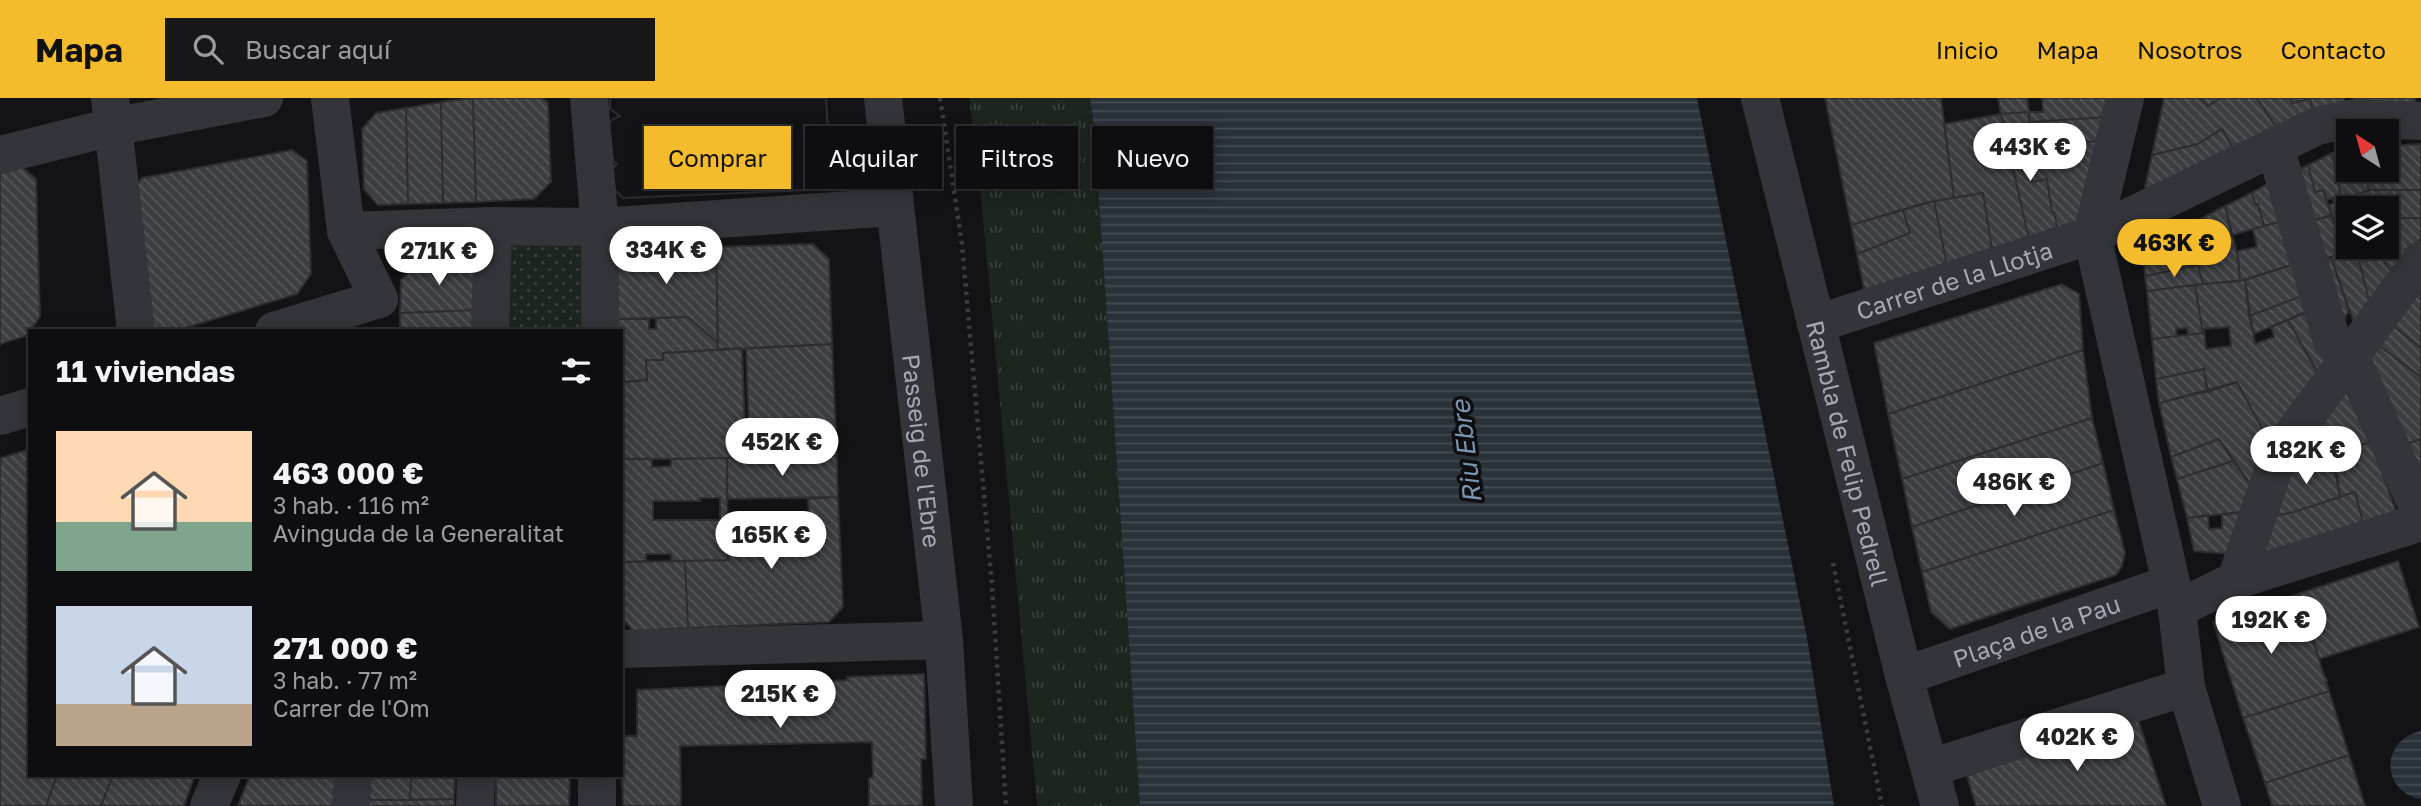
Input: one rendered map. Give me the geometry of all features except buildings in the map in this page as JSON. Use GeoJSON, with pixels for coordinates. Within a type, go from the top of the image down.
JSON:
{"type":"FeatureCollection","features":[{"type":"Feature","properties":{"kind":"street"},"geometry":{"type":"LineString","coordinates":[[0,155],[111,113],[264,98]]}},
{"type":"Feature","properties":{"kind":"street"},"geometry":{"type":"LineString","coordinates":[[287,329],[377,315],[346,231],[330,98]]}},
{"type":"Feature","properties":{"kind":"street"},"geometry":{"type":"LineString","coordinates":[[589,98],[600,227],[600,329]]}},
{"type":"Feature","properties":{"kind":"street","name":"Passeig de l'Ebre"},"geometry":{"type":"LineString","coordinates":[[883,98],[944,640],[954,806]]}},
{"type":"Feature","properties":{"kind":"street","name":"Rambla de Felip Pedrell"},"geometry":{"type":"LineString","coordinates":[[1760,98],[1904,676],[1940,806]]}},
{"type":"Feature","properties":{"kind":"street"},"geometry":{"type":"LineString","coordinates":[[2125,98],[2092,235],[2174,597],[2186,687],[2222,806]]}},
{"type":"Feature","properties":{"kind":"street","name":"Carrer de la Llotja"},"geometry":{"type":"LineString","coordinates":[[1816,324],[2092,235],[2351,108],[2421,121]]}},
{"type":"Feature","properties":{"kind":"street"},"geometry":{"type":"LineString","coordinates":[[111,113],[136,329]]}},
{"type":"Feature","properties":{"kind":"street"},"geometry":{"type":"LineString","coordinates":[[2275,146],[2332,341],[2351,358],[2421,514]]}},
{"type":"Feature","properties":{"kind":"street"},"geometry":{"type":"LineString","coordinates":[[346,231],[493,226],[600,227],[895,207]]}},
{"type":"Feature","properties":{"kind":"street"},"geometry":{"type":"LineString","coordinates":[[490,329],[493,226]]}},
{"type":"Feature","properties":{"kind":"street"},"geometry":{"type":"LineString","coordinates":[[2236,580],[2279,453],[2421,260]]}},
{"type":"Feature","properties":{"kind":"street"},"geometry":{"type":"LineString","coordinates":[[0,416],[28,408]]}},
{"type":"Feature","properties":{"kind":"street","name":"Plaça de la Pau"},"geometry":{"type":"LineString","coordinates":[[1904,676],[2236,580],[2421,522]]}},
{"type":"Feature","properties":{"kind":"street"},"geometry":{"type":"LineString","coordinates":[[623,649],[944,640]]}},
{"type":"Feature","properties":{"kind":"street"},"geometry":{"type":"LineString","coordinates":[[1930,768],[2186,687]]}},
{"type":"Feature","properties":{"kind":"street"},"geometry":{"type":"LineString","coordinates":[[209,806],[221,777]]}},
{"type":"Feature","properties":{"kind":"street"},"geometry":{"type":"LineString","coordinates":[[351,806],[353,777]]}},
{"type":"Feature","properties":{"kind":"street"},"geometry":{"type":"LineString","coordinates":[[475,806],[476,777]]}},
{"type":"Feature","properties":{"kind":"street"},"geometry":{"type":"LineString","coordinates":[[597,777],[597,806]]}},
{"type":"Feature","properties":{"kind":"path"},"geometry":{"type":"LineString","coordinates":[[940,98],[962,244],[992,586],[1006,806]]}},
{"type":"Feature","properties":{"kind":"green space"},"geometry":{"type":"Polygon","coordinates":[[[969,98],[1090,98],[1094,126],[1092,189],[1098,189],[1140,806],[1037,806],[980,189],[1078,189],[1078,126],[973,126],[969,98]]]}},
{"type":"Feature","properties":{"kind":"green space"},"geometry":{"type":"Polygon","coordinates":[[[493,226],[600,227],[600,329],[490,329],[493,226]]]}},
{"type":"Feature","properties":{"kind":"water","name":"Riu Ebre"},"geometry":{"type":"Polygon","coordinates":[[[1090,98],[1697,98],[1807,638],[1834,806],[1140,806],[1098,189],[1213,189],[1213,126],[1094,126],[1090,98]]]}},
{"type":"Feature","properties":{"kind":"water"},"geometry":{"type":"Polygon","coordinates":[[[2421,731],[2421,799],[2398,787],[2392,777],[2391,765],[2398,744],[2421,731]]]}}]}
